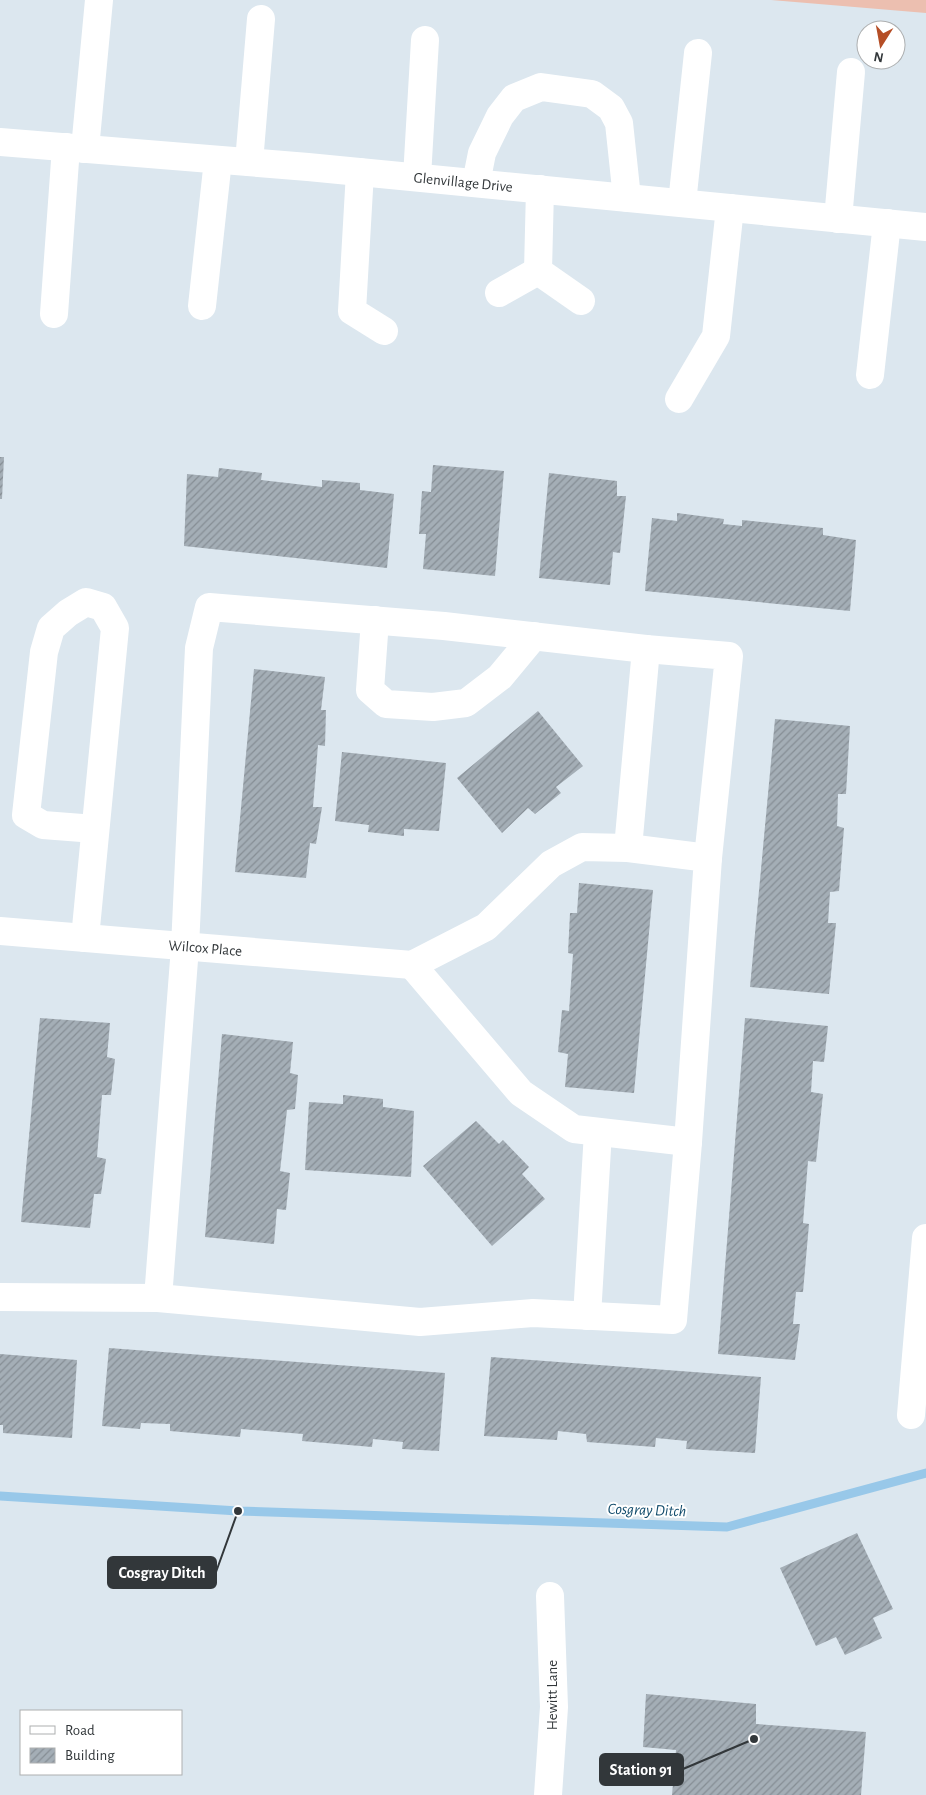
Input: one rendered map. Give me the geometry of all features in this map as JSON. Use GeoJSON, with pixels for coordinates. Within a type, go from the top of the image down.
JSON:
{"type":"FeatureCollection","features":[{"type":"Feature","properties":{"kind":"street"},"geometry":{"type":"LineString","coordinates":[[54,314],[75,148],[99,0]]}},
{"type":"Feature","properties":{"kind":"street"},"geometry":{"type":"LineString","coordinates":[[249,162],[261,20]]}},
{"type":"Feature","properties":{"kind":"street"},"geometry":{"type":"LineString","coordinates":[[417,177],[425,40]]}},
{"type":"Feature","properties":{"kind":"street"},"geometry":{"type":"LineString","coordinates":[[682,203],[698,53]]}},
{"type":"Feature","properties":{"kind":"street"},"geometry":{"type":"LineString","coordinates":[[838,219],[851,72]]}},
{"type":"Feature","properties":{"kind":"street"},"geometry":{"type":"LineString","coordinates":[[476,183],[482,153],[500,116],[514,98],[541,87],[592,94],[612,108],[619,123],[627,198]]}},
{"type":"Feature","properties":{"kind":"street","name":"Glenvillage Drive"},"geometry":{"type":"LineString","coordinates":[[0,142],[417,177],[926,227]]}},
{"type":"Feature","properties":{"kind":"street"},"geometry":{"type":"LineString","coordinates":[[202,306],[218,160]]}},
{"type":"Feature","properties":{"kind":"street"},"geometry":{"type":"LineString","coordinates":[[360,172],[352,311],[384,331]]}},
{"type":"Feature","properties":{"kind":"street"},"geometry":{"type":"LineString","coordinates":[[538,272],[540,190]]}},
{"type":"Feature","properties":{"kind":"street"},"geometry":{"type":"LineString","coordinates":[[679,399],[716,336],[730,208]]}},
{"type":"Feature","properties":{"kind":"street"},"geometry":{"type":"LineString","coordinates":[[870,375],[887,224]]}},
{"type":"Feature","properties":{"kind":"street"},"geometry":{"type":"LineString","coordinates":[[499,293],[538,272]]}},
{"type":"Feature","properties":{"kind":"street"},"geometry":{"type":"LineString","coordinates":[[538,272],[581,301]]}},
{"type":"Feature","properties":{"kind":"street"},"geometry":{"type":"LineString","coordinates":[[85,938],[116,628],[103,607],[86,602],[68,613],[51,628],[44,652],[26,815],[43,825],[95,829]]}},
{"type":"Feature","properties":{"kind":"street"},"geometry":{"type":"LineString","coordinates":[[0,1297],[158,1298],[420,1322],[533,1314],[673,1320],[688,1142],[708,858],[729,656],[646,649],[444,626],[209,607],[199,648],[185,947],[158,1298]]}},
{"type":"Feature","properties":{"kind":"street"},"geometry":{"type":"LineString","coordinates":[[375,620],[370,690],[386,704],[433,707],[466,703],[500,677],[534,636]]}},
{"type":"Feature","properties":{"kind":"street"},"geometry":{"type":"LineString","coordinates":[[628,848],[646,649]]}},
{"type":"Feature","properties":{"kind":"street"},"geometry":{"type":"LineString","coordinates":[[688,1142],[574,1130],[520,1094],[412,965],[486,926],[551,864],[582,847],[628,848],[708,858]]}},
{"type":"Feature","properties":{"kind":"street","name":"Wilcox Place"},"geometry":{"type":"LineString","coordinates":[[0,931],[412,965]]}},
{"type":"Feature","properties":{"kind":"street"},"geometry":{"type":"LineString","coordinates":[[587,1316],[598,1132]]}},
{"type":"Feature","properties":{"kind":"street"},"geometry":{"type":"LineString","coordinates":[[911,1415],[926,1238]]}},
{"type":"Feature","properties":{"kind":"street","name":"Hewitt Lane"},"geometry":{"type":"LineString","coordinates":[[548,1795],[554,1707],[550,1596]]}},
{"type":"Feature","properties":{"kind":"shaded area"},"geometry":{"type":"Polygon","coordinates":[[[771,0],[926,0],[926,13],[771,0]]]}},
{"type":"Feature","properties":{"kind":"building"},"geometry":{"type":"Polygon","coordinates":[[[0,457],[4,457],[2,499],[0,499],[0,457]]]}},
{"type":"Feature","properties":{"kind":"building"},"geometry":{"type":"Polygon","coordinates":[[[433,465],[504,471],[495,576],[423,569],[426,534],[419,534],[422,491],[431,492],[433,465]]]}},
{"type":"Feature","properties":{"kind":"building"},"geometry":{"type":"Polygon","coordinates":[[[219,468],[262,473],[261,480],[322,487],[322,480],[360,483],[360,490],[394,494],[387,568],[184,546],[187,474],[218,477],[219,468]]]}},
{"type":"Feature","properties":{"kind":"building"},"geometry":{"type":"Polygon","coordinates":[[[549,473],[617,481],[617,496],[626,496],[620,553],[613,552],[610,585],[539,578],[549,473]]]}},
{"type":"Feature","properties":{"kind":"building"},"geometry":{"type":"Polygon","coordinates":[[[677,513],[724,519],[723,524],[742,526],[742,520],[823,528],[823,535],[856,540],[850,611],[645,591],[652,518],[677,521],[677,513]]]}},
{"type":"Feature","properties":{"kind":"building"},"geometry":{"type":"Polygon","coordinates":[[[254,669],[325,677],[321,710],[326,710],[325,746],[318,745],[313,807],[322,807],[316,844],[310,843],[306,878],[235,872],[254,669]]]}},
{"type":"Feature","properties":{"kind":"building"},"geometry":{"type":"Polygon","coordinates":[[[538,711],[583,766],[556,787],[561,793],[535,814],[528,808],[502,833],[457,778],[538,711]]]}},
{"type":"Feature","properties":{"kind":"building"},"geometry":{"type":"Polygon","coordinates":[[[775,719],[850,726],[846,794],[838,794],[837,826],[844,828],[839,891],[830,892],[828,923],[836,923],[829,994],[750,987],[775,719]]]}},
{"type":"Feature","properties":{"kind":"building"},"geometry":{"type":"Polygon","coordinates":[[[342,752],[446,763],[439,831],[404,829],[404,836],[368,832],[369,825],[335,821],[342,752]]]}},
{"type":"Feature","properties":{"kind":"building"},"geometry":{"type":"Polygon","coordinates":[[[579,883],[653,890],[634,1093],[565,1087],[568,1054],[558,1052],[562,1010],[569,1011],[573,954],[568,953],[570,913],[577,913],[579,883]]]}},
{"type":"Feature","properties":{"kind":"building"},"geometry":{"type":"Polygon","coordinates":[[[40,1018],[110,1023],[107,1057],[115,1059],[111,1095],[102,1095],[97,1157],[106,1159],[101,1194],[94,1194],[90,1228],[21,1222],[40,1018]]]}},
{"type":"Feature","properties":{"kind":"building"},"geometry":{"type":"Polygon","coordinates":[[[745,1018],[828,1026],[824,1062],[813,1061],[811,1092],[823,1094],[816,1162],[808,1161],[803,1223],[809,1224],[803,1292],[796,1292],[793,1324],[800,1324],[795,1360],[718,1354],[745,1018]]]}},
{"type":"Feature","properties":{"kind":"building"},"geometry":{"type":"Polygon","coordinates":[[[222,1034],[293,1042],[290,1073],[298,1075],[295,1109],[287,1110],[280,1171],[290,1173],[286,1210],[277,1209],[274,1244],[205,1237],[222,1034]]]}},
{"type":"Feature","properties":{"kind":"building"},"geometry":{"type":"Polygon","coordinates":[[[343,1095],[383,1099],[383,1107],[414,1111],[411,1177],[305,1170],[309,1102],[343,1104],[343,1095]]]}},
{"type":"Feature","properties":{"kind":"building"},"geometry":{"type":"Polygon","coordinates":[[[476,1121],[499,1144],[503,1140],[529,1167],[522,1174],[545,1199],[492,1246],[423,1166],[476,1121]]]}},
{"type":"Feature","properties":{"kind":"building"},"geometry":{"type":"Polygon","coordinates":[[[109,1348],[445,1373],[439,1451],[402,1449],[403,1442],[373,1439],[372,1447],[302,1441],[303,1434],[241,1429],[240,1437],[170,1431],[170,1424],[141,1423],[140,1429],[102,1426],[109,1348]]]}},
{"type":"Feature","properties":{"kind":"building"},"geometry":{"type":"Polygon","coordinates":[[[0,1354],[77,1360],[72,1438],[3,1433],[3,1425],[0,1425],[0,1354]]]}},
{"type":"Feature","properties":{"kind":"building"},"geometry":{"type":"Polygon","coordinates":[[[491,1357],[761,1377],[755,1453],[686,1449],[687,1441],[656,1438],[655,1447],[587,1442],[586,1434],[558,1431],[557,1440],[484,1436],[491,1357]]]}},
{"type":"Feature","properties":{"kind":"building"},"geometry":{"type":"Polygon","coordinates":[[[857,1533],[893,1609],[873,1618],[882,1638],[845,1655],[836,1637],[816,1646],[780,1568],[857,1533]]]}},
{"type":"Feature","properties":{"kind":"building"},"geometry":{"type":"Polygon","coordinates":[[[646,1694],[756,1704],[756,1724],[866,1732],[861,1795],[672,1795],[676,1750],[643,1747],[646,1694]]]}},
{"type":"Feature","properties":{"kind":"waterway","name":"Cosgray Ditch"},"geometry":{"type":"LineString","coordinates":[[0,1496],[238,1511],[727,1527],[926,1473]]}},
{"type":"Feature","properties":{"kind":"place","name":"Cosgray Ditch"},"geometry":{"type":"Point","coordinates":[238,1511]}},
{"type":"Feature","properties":{"kind":"place","name":"Station 91"},"geometry":{"type":"Point","coordinates":[754,1739]}}]}
